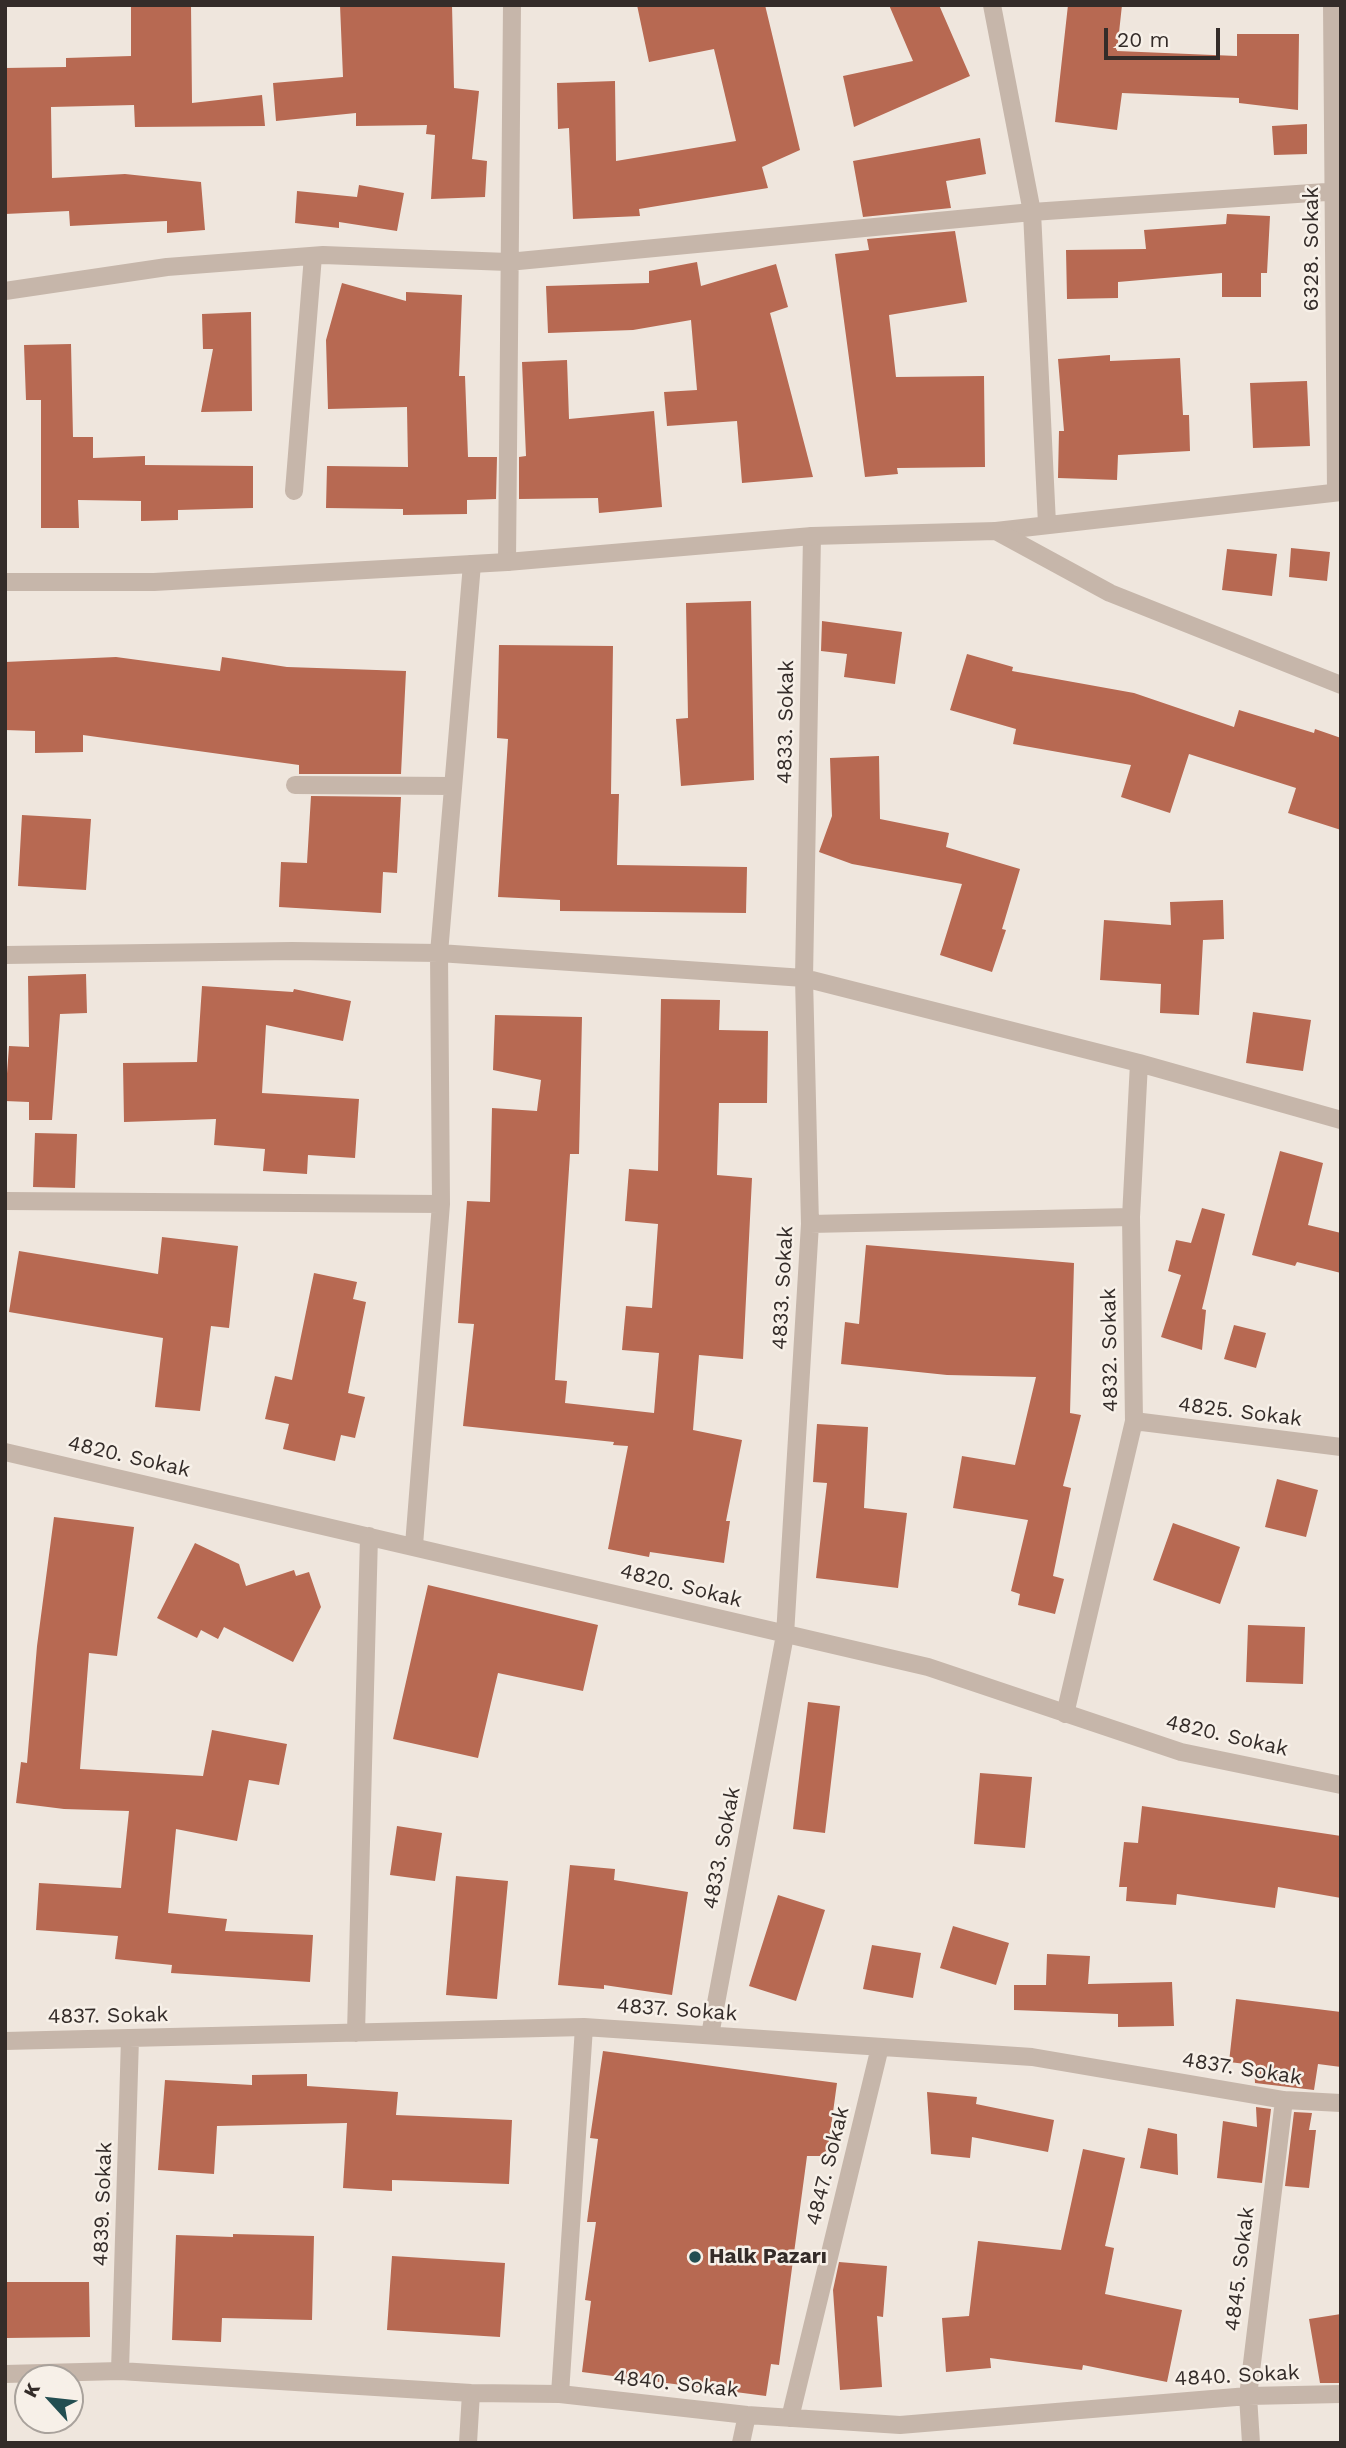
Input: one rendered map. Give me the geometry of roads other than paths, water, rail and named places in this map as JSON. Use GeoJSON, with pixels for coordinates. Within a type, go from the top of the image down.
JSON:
{"type":"FeatureCollection","features":[{"type":"Feature","properties":{"kind":"street"},"geometry":{"type":"LineString","coordinates":[[507,562],[512,5]]}},
{"type":"Feature","properties":{"kind":"street"},"geometry":{"type":"LineString","coordinates":[[992,5],[1032,212],[1046,524]]}},
{"type":"Feature","properties":{"kind":"street","name":"6328. Sokak"},"geometry":{"type":"LineString","coordinates":[[1332,5],[1338,191],[1338,492]]}},
{"type":"Feature","properties":{"kind":"street"},"geometry":{"type":"LineString","coordinates":[[5,291],[167,267],[313,257],[508,262],[1032,212],[1338,191]]}},
{"type":"Feature","properties":{"kind":"street"},"geometry":{"type":"LineString","coordinates":[[294,491],[313,257]]}},
{"type":"Feature","properties":{"kind":"street"},"geometry":{"type":"LineString","coordinates":[[5,582],[154,582],[507,562],[813,536],[996,531],[1338,492]]}},
{"type":"Feature","properties":{"kind":"street"},"geometry":{"type":"LineString","coordinates":[[996,531],[1110,593],[1341,685]]}},
{"type":"Feature","properties":{"kind":"street","name":"4833. Sokak"},"geometry":{"type":"LineString","coordinates":[[710,2035],[785,1635],[810,1224],[804,978],[813,536]]}},
{"type":"Feature","properties":{"kind":"street"},"geometry":{"type":"LineString","coordinates":[[414,1545],[441,1204],[439,953],[472,564]]}},
{"type":"Feature","properties":{"kind":"street"},"geometry":{"type":"LineString","coordinates":[[295,785],[453,786]]}},
{"type":"Feature","properties":{"kind":"street"},"geometry":{"type":"LineString","coordinates":[[5,955],[292,951],[439,953],[804,978],[1139,1063],[1341,1120]]}},
{"type":"Feature","properties":{"kind":"street","name":"4832. Sokak"},"geometry":{"type":"LineString","coordinates":[[1065,1714],[1134,1421],[1131,1217],[1139,1063]]}},
{"type":"Feature","properties":{"kind":"street"},"geometry":{"type":"LineString","coordinates":[[5,1200],[441,1204]]}},
{"type":"Feature","properties":{"kind":"street"},"geometry":{"type":"LineString","coordinates":[[810,1224],[1131,1217]]}},
{"type":"Feature","properties":{"kind":"street","name":"4825. Sokak"},"geometry":{"type":"LineString","coordinates":[[1134,1421],[1341,1447]]}},
{"type":"Feature","properties":{"kind":"street","name":"4820. Sokak"},"geometry":{"type":"LineString","coordinates":[[5,1452],[414,1545],[928,1667],[1181,1752],[1341,1785]]}},
{"type":"Feature","properties":{"kind":"street"},"geometry":{"type":"LineString","coordinates":[[356,2032],[369,1536]]}},
{"type":"Feature","properties":{"kind":"street"},"geometry":{"type":"LineString","coordinates":[[560,2394],[584,2027]]}},
{"type":"Feature","properties":{"kind":"street","name":"4837. Sokak"},"geometry":{"type":"LineString","coordinates":[[5,2041],[584,2027],[1032,2057],[1284,2100],[1341,2103]]}},
{"type":"Feature","properties":{"kind":"street","name":"4839. Sokak"},"geometry":{"type":"LineString","coordinates":[[120,2371],[130,2038]]}},
{"type":"Feature","properties":{"kind":"street","name":"4847. Sokak"},"geometry":{"type":"LineString","coordinates":[[790,2418],[880,2047]]}},
{"type":"Feature","properties":{"kind":"street","name":"4845. Sokak"},"geometry":{"type":"LineString","coordinates":[[1251,2443],[1248,2396],[1284,2100]]}},
{"type":"Feature","properties":{"kind":"street","name":"4840. Sokak"},"geometry":{"type":"LineString","coordinates":[[5,2374],[120,2371],[471,2393],[560,2394],[747,2415],[900,2425],[1248,2396],[1341,2394]]}},
{"type":"Feature","properties":{"kind":"street"},"geometry":{"type":"LineString","coordinates":[[468,2443],[471,2393]]}},
{"type":"Feature","properties":{"kind":"street"},"geometry":{"type":"LineString","coordinates":[[741,2443],[747,2415]]}},
{"type":"Feature","properties":{"kind":"place","name":"Halk Pazarı"},"geometry":{"type":"Point","coordinates":[695,2257]}}]}
